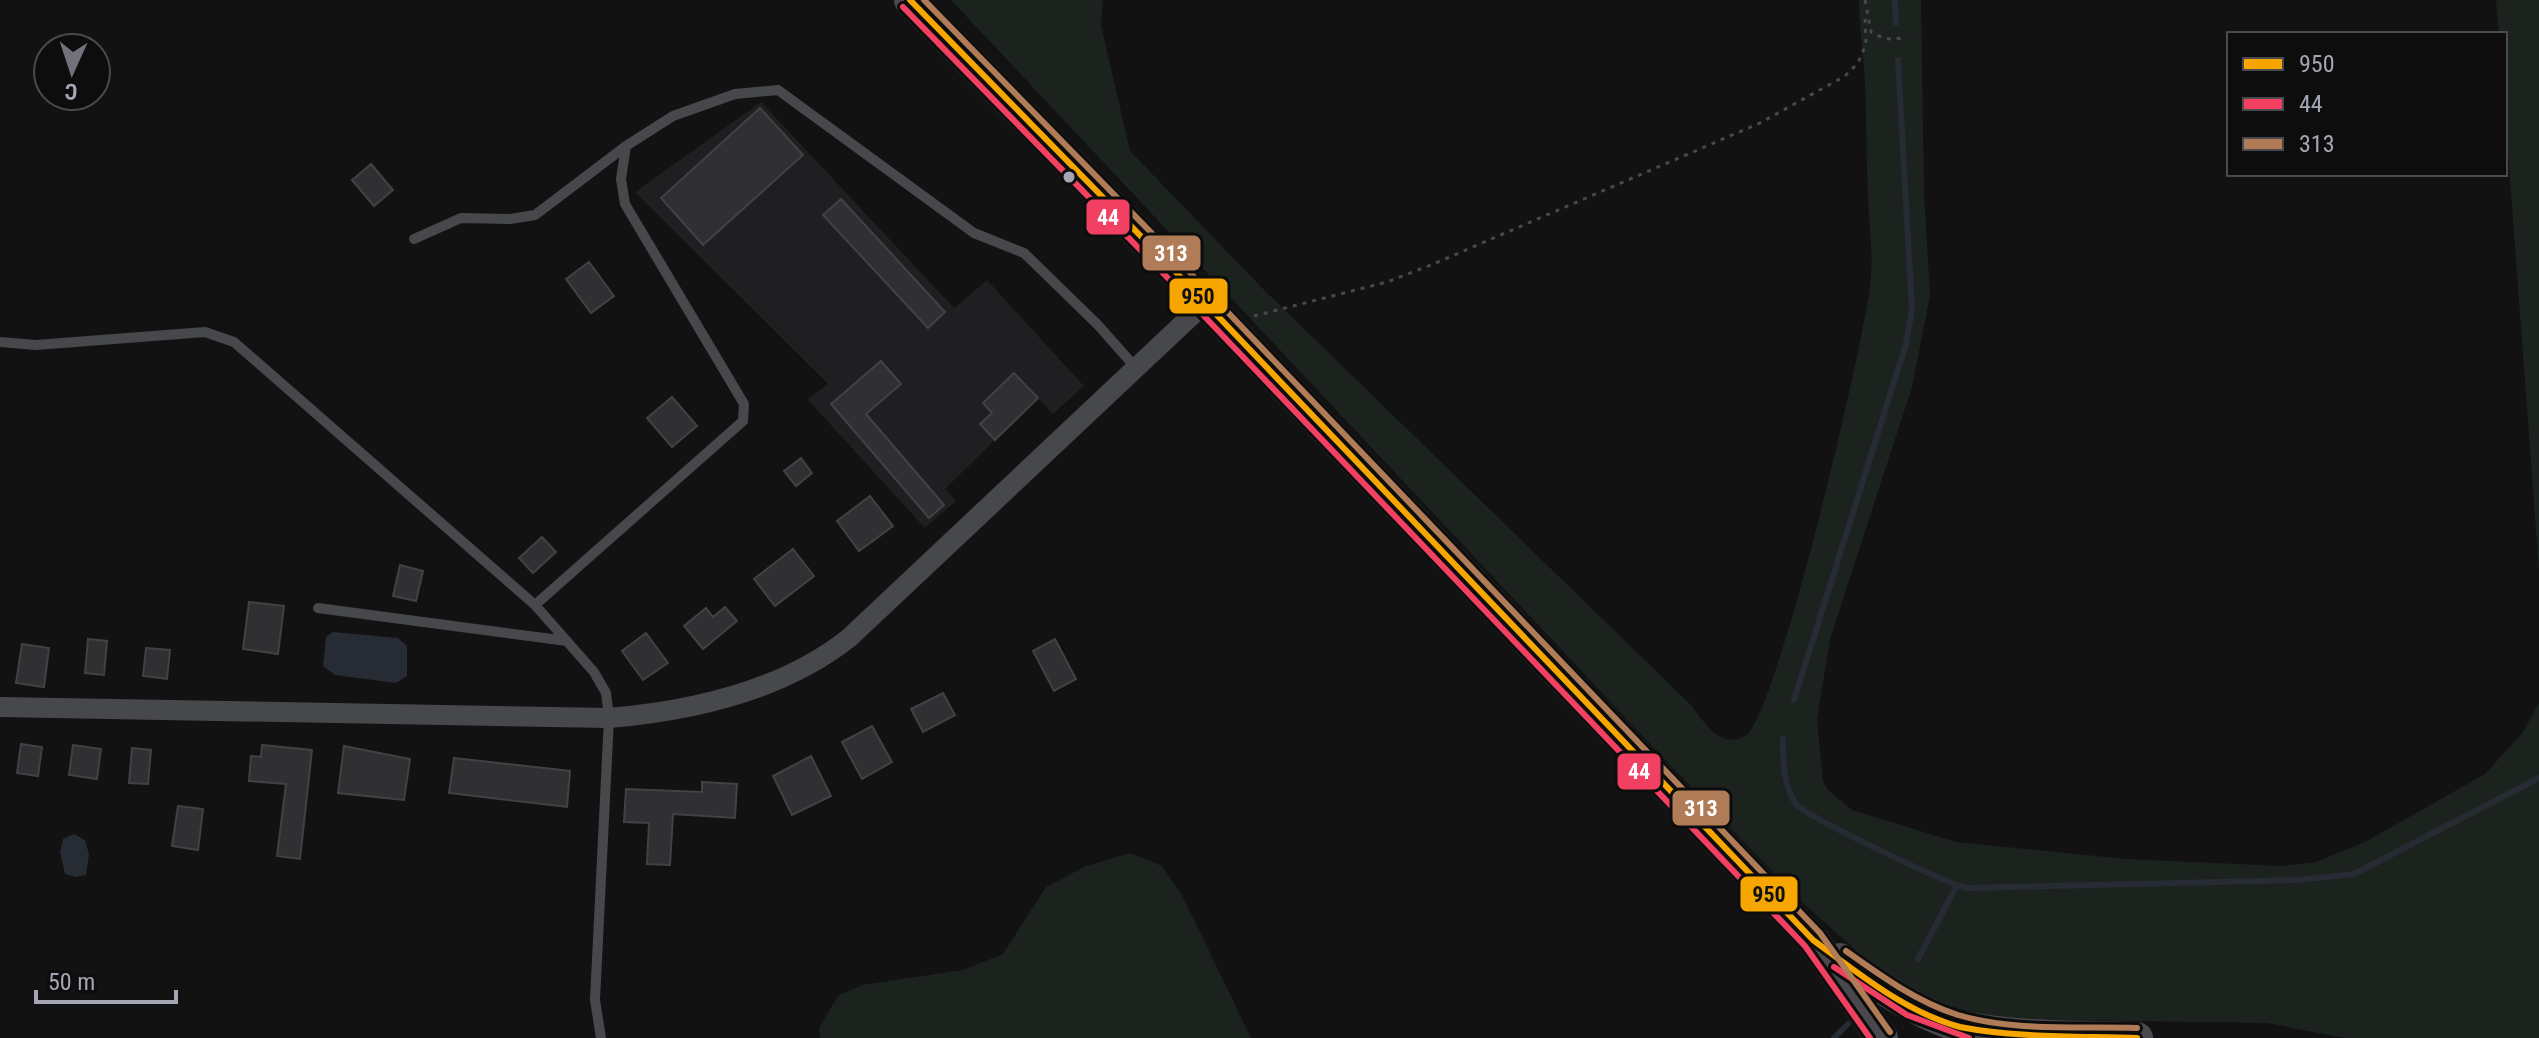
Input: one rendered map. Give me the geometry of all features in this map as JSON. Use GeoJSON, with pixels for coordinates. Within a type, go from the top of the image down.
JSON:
{"type":"FeatureCollection","features":[{"type":"Feature","properties":{"kind":"main road"},"geometry":{"type":"LineString","coordinates":[[910,0],[1215,314],[1813,940],[1882,1038]]}},
{"type":"Feature","properties":{"kind":"main road"},"geometry":{"type":"LineString","coordinates":[[1813,940],[1871,981],[1930,1015],[1959,1026],[1993,1034],[2137,1038]]}},
{"type":"Feature","properties":{"kind":"street"},"geometry":{"type":"LineString","coordinates":[[0,707],[609,718],[666,712],[770,685],[820,661],[849,638],[1136,368],[1215,314]]}},
{"type":"Feature","properties":{"kind":"lane"},"geometry":{"type":"LineString","coordinates":[[414,239],[461,218],[510,219],[535,215],[626,146],[673,116],[735,94],[778,90],[974,233],[1024,253],[1098,325],[1136,368]]}},
{"type":"Feature","properties":{"kind":"lane"},"geometry":{"type":"LineString","coordinates":[[535,605],[743,421],[744,404],[625,204],[621,179],[626,146]]}},
{"type":"Feature","properties":{"kind":"lane"},"geometry":{"type":"LineString","coordinates":[[0,342],[36,345],[205,332],[234,342],[535,605],[594,672],[606,693],[609,718],[595,1000],[601,1038]]}},
{"type":"Feature","properties":{"kind":"lane"},"geometry":{"type":"LineString","coordinates":[[318,608],[567,641]]}},
{"type":"Feature","properties":{"kind":"path"},"geometry":{"type":"LineString","coordinates":[[1215,314],[1387,282],[1760,123],[1845,76],[1858,63],[1866,44],[1865,0]]}},
{"type":"Feature","properties":{"kind":"path"},"geometry":{"type":"LineString","coordinates":[[1865,18],[1871,32],[1885,39],[1907,38]]}},
{"type":"Feature","properties":{"kind":"shaded area"},"geometry":{"type":"Polygon","coordinates":[[[951,0],[1103,0],[1101,25],[1130,151],[1264,290],[1689,703],[1712,731],[1736,740],[1745,736],[1759,713],[1778,664],[1838,442],[1866,312],[1872,258],[1859,0],[1921,0],[1924,192],[1930,296],[1912,387],[1830,639],[1817,719],[1823,781],[1828,790],[1852,810],[1956,842],[2126,859],[2282,866],[2316,862],[2365,842],[2485,774],[2523,732],[2539,703],[2539,1038],[2345,1038],[2267,1023],[1998,1019],[1937,1004],[1863,957],[1802,902],[1651,745],[951,0]]]}},
{"type":"Feature","properties":{"kind":"shaded area"},"geometry":{"type":"Polygon","coordinates":[[[2496,0],[2539,0],[2539,570],[2507,139],[2507,32],[2499,32],[2496,0]]]}},
{"type":"Feature","properties":{"kind":"shaded area"},"geometry":{"type":"Polygon","coordinates":[[[761,102],[954,308],[987,280],[1084,386],[1053,414],[1038,398],[945,489],[956,501],[925,528],[807,399],[828,384],[635,192],[761,102]]]}},
{"type":"Feature","properties":{"kind":"shaded area"},"geometry":{"type":"Polygon","coordinates":[[[333,632],[398,638],[407,646],[407,676],[396,683],[335,675],[323,666],[326,637],[333,632]]]}},
{"type":"Feature","properties":{"kind":"shaded area"},"geometry":{"type":"Polygon","coordinates":[[[74,834],[85,840],[89,854],[86,875],[76,877],[65,874],[60,852],[63,839],[74,834]]]}},
{"type":"Feature","properties":{"kind":"shaded area"},"geometry":{"type":"Polygon","coordinates":[[[1130,853],[1162,866],[1182,895],[1251,1038],[820,1038],[819,1028],[838,996],[862,985],[963,970],[1003,954],[1046,887],[1086,866],[1130,853]]]}},
{"type":"Feature","properties":{"kind":"building"},"geometry":{"type":"Polygon","coordinates":[[[760,108],[803,155],[703,245],[661,198],[760,108]]]}},
{"type":"Feature","properties":{"kind":"building"},"geometry":{"type":"Polygon","coordinates":[[[371,164],[393,190],[374,206],[352,180],[371,164]]]}},
{"type":"Feature","properties":{"kind":"building"},"geometry":{"type":"Polygon","coordinates":[[[841,199],[945,312],[928,328],[823,215],[841,199]]]}},
{"type":"Feature","properties":{"kind":"building"},"geometry":{"type":"Polygon","coordinates":[[[589,262],[614,296],[591,313],[566,279],[589,262]]]}},
{"type":"Feature","properties":{"kind":"building"},"geometry":{"type":"Polygon","coordinates":[[[881,361],[901,384],[866,414],[944,505],[929,518],[831,404],[881,361]]]}},
{"type":"Feature","properties":{"kind":"building"},"geometry":{"type":"Polygon","coordinates":[[[1014,373],[1038,398],[995,440],[980,424],[992,413],[983,403],[1014,373]]]}},
{"type":"Feature","properties":{"kind":"building"},"geometry":{"type":"Polygon","coordinates":[[[672,397],[697,426],[672,447],[647,418],[672,397]]]}},
{"type":"Feature","properties":{"kind":"building"},"geometry":{"type":"Polygon","coordinates":[[[801,458],[812,473],[796,486],[784,471],[801,458]]]}},
{"type":"Feature","properties":{"kind":"building"},"geometry":{"type":"Polygon","coordinates":[[[870,496],[893,526],[859,551],[837,521],[870,496]]]}},
{"type":"Feature","properties":{"kind":"building"},"geometry":{"type":"Polygon","coordinates":[[[542,537],[556,552],[533,573],[519,558],[542,537]]]}},
{"type":"Feature","properties":{"kind":"building"},"geometry":{"type":"Polygon","coordinates":[[[793,549],[814,576],[775,606],[754,579],[793,549]]]}},
{"type":"Feature","properties":{"kind":"building"},"geometry":{"type":"Polygon","coordinates":[[[400,565],[423,571],[416,601],[393,596],[400,565]]]}},
{"type":"Feature","properties":{"kind":"building"},"geometry":{"type":"Polygon","coordinates":[[[249,602],[284,606],[278,654],[243,649],[249,602]]]}},
{"type":"Feature","properties":{"kind":"building"},"geometry":{"type":"Polygon","coordinates":[[[725,607],[737,621],[703,649],[684,626],[706,608],[713,617],[725,607]]]}},
{"type":"Feature","properties":{"kind":"building"},"geometry":{"type":"Polygon","coordinates":[[[646,633],[668,663],[643,680],[622,651],[646,633]]]}},
{"type":"Feature","properties":{"kind":"building"},"geometry":{"type":"Polygon","coordinates":[[[88,639],[107,641],[104,675],[85,673],[88,639]]]}},
{"type":"Feature","properties":{"kind":"building"},"geometry":{"type":"Polygon","coordinates":[[[1055,639],[1076,679],[1054,691],[1033,651],[1055,639]]]}},
{"type":"Feature","properties":{"kind":"building"},"geometry":{"type":"Polygon","coordinates":[[[22,644],[49,648],[44,687],[16,683],[22,644]]]}},
{"type":"Feature","properties":{"kind":"building"},"geometry":{"type":"Polygon","coordinates":[[[146,648],[170,650],[167,679],[143,676],[146,648]]]}},
{"type":"Feature","properties":{"kind":"building"},"geometry":{"type":"Polygon","coordinates":[[[943,693],[955,715],[923,732],[911,709],[943,693]]]}},
{"type":"Feature","properties":{"kind":"building"},"geometry":{"type":"Polygon","coordinates":[[[872,726],[892,762],[862,779],[842,742],[872,726]]]}},
{"type":"Feature","properties":{"kind":"building"},"geometry":{"type":"Polygon","coordinates":[[[21,744],[42,747],[38,776],[17,773],[21,744]]]}},
{"type":"Feature","properties":{"kind":"building"},"geometry":{"type":"Polygon","coordinates":[[[73,745],[101,749],[97,779],[69,775],[73,745]]]}},
{"type":"Feature","properties":{"kind":"building"},"geometry":{"type":"Polygon","coordinates":[[[262,745],[312,750],[300,859],[277,856],[286,784],[249,781],[251,756],[261,757],[262,745]]]}},
{"type":"Feature","properties":{"kind":"building"},"geometry":{"type":"Polygon","coordinates":[[[344,746],[410,759],[404,800],[338,793],[344,746]]]}},
{"type":"Feature","properties":{"kind":"building"},"geometry":{"type":"Polygon","coordinates":[[[132,748],[151,750],[148,784],[129,783],[132,748]]]}},
{"type":"Feature","properties":{"kind":"building"},"geometry":{"type":"Polygon","coordinates":[[[811,756],[831,796],[792,815],[773,776],[811,756]]]}},
{"type":"Feature","properties":{"kind":"building"},"geometry":{"type":"Polygon","coordinates":[[[454,758],[570,771],[567,807],[449,793],[454,758]]]}},
{"type":"Feature","properties":{"kind":"building"},"geometry":{"type":"Polygon","coordinates":[[[702,782],[737,784],[735,818],[673,814],[670,865],[647,864],[649,823],[624,822],[626,789],[702,792],[702,782]]]}},
{"type":"Feature","properties":{"kind":"building"},"geometry":{"type":"Polygon","coordinates":[[[178,806],[203,809],[198,850],[172,846],[178,806]]]}},
{"type":"Feature","properties":{"kind":"waterway"},"geometry":{"type":"LineString","coordinates":[[1895,0],[1896,23]]}},
{"type":"Feature","properties":{"kind":"waterway"},"geometry":{"type":"LineString","coordinates":[[1794,700],[1906,344],[1912,310],[1898,60]]}},
{"type":"Feature","properties":{"kind":"waterway"},"geometry":{"type":"LineString","coordinates":[[1783,739],[1786,781],[1796,804],[1878,849],[1967,888],[2298,880],[2354,874],[2539,778]]}},
{"type":"Feature","properties":{"kind":"waterway"},"geometry":{"type":"LineString","coordinates":[[1918,959],[1956,887]]}},
{"type":"Feature","properties":{"kind":"waterway"},"geometry":{"type":"LineString","coordinates":[[1834,1038],[1848,1024]]}},
{"type":"Feature","properties":{"kind":"transit line","name":"950"},"geometry":{"type":"LineString","coordinates":[[910,0],[1170,266],[1813,940],[1901,1002],[1960,1027],[2026,1035],[2137,1038]]}},
{"type":"Feature","properties":{"kind":"transit line","name":"313"},"geometry":{"type":"LineString","coordinates":[[924,0],[1177,259],[1820,933],[1890,1032]]}},
{"type":"Feature","properties":{"kind":"transit line","name":"44"},"geometry":{"type":"LineString","coordinates":[[903,7],[1163,273],[1805,946],[1870,1038]]}},
{"type":"Feature","properties":{"kind":"transit line","name":"313"},"geometry":{"type":"LineString","coordinates":[[1846,951],[1914,996],[1958,1015],[2024,1026],[2137,1028]]}},
{"type":"Feature","properties":{"kind":"transit line","name":"44"},"geometry":{"type":"LineString","coordinates":[[1834,967],[1907,1015],[1969,1038]]}}]}
